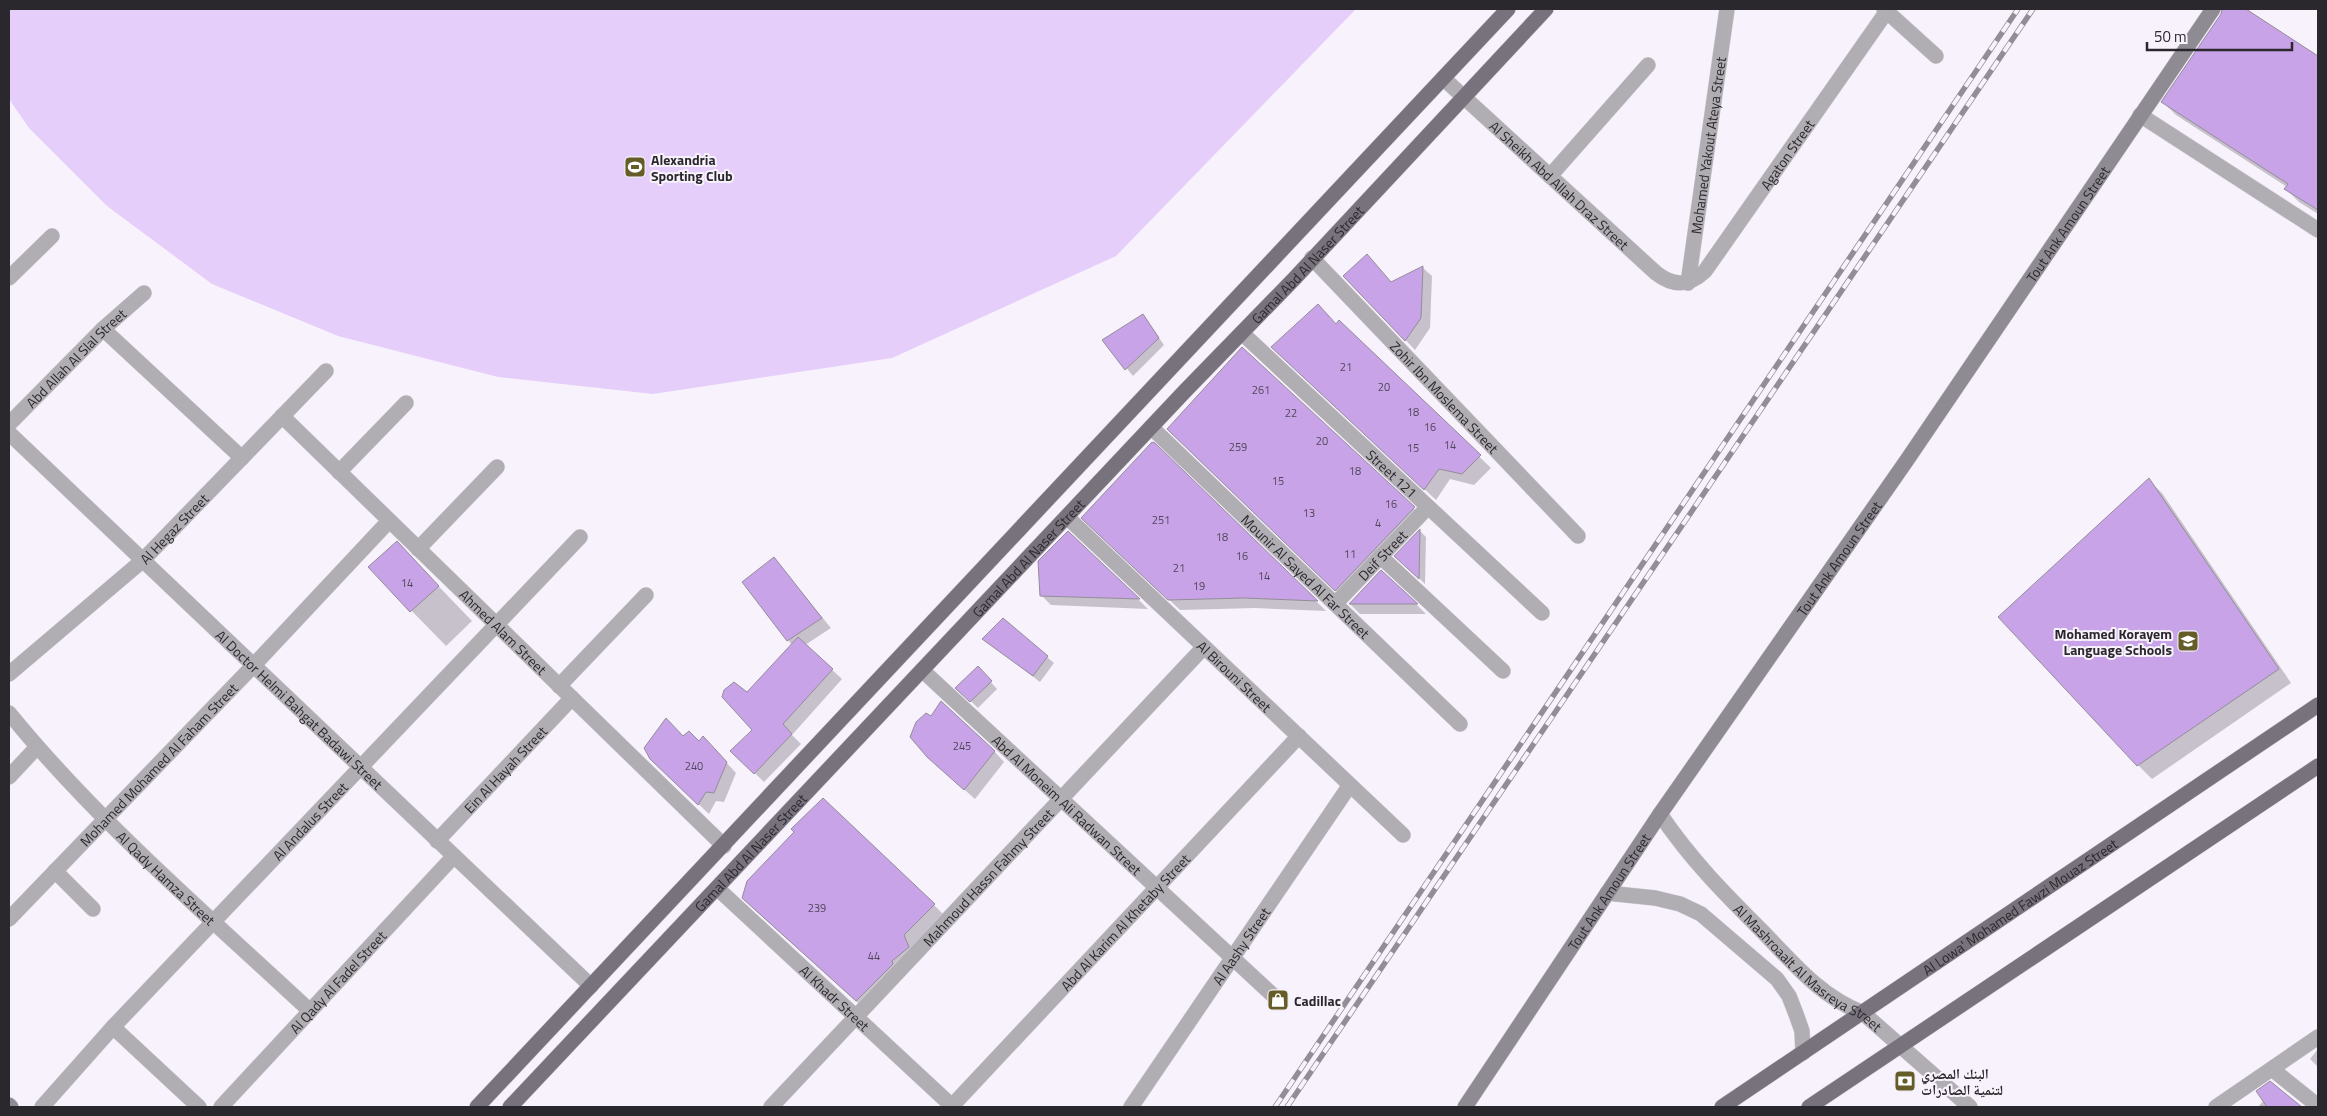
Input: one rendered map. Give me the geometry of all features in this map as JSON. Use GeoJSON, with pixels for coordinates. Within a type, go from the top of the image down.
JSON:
{"type":"FeatureCollection","features":[{"type":"Feature","properties":{"kind":"main road","name":"Gamal Abd Al Naser Street"},"geometry":{"type":"LineString","coordinates":[[477,1107],[1508,9]]}},
{"type":"Feature","properties":{"kind":"main road","name":"Gamal Abd Al Naser Street"},"geometry":{"type":"LineString","coordinates":[[510,1107],[1185,391],[1243,334],[1546,9]]}},
{"type":"Feature","properties":{"kind":"main road"},"geometry":{"type":"LineString","coordinates":[[1166,373],[1185,391]]}},
{"type":"Feature","properties":{"kind":"main road","name":"Al Lowa' Mohamed Fawzi Mouaz Street"},"geometry":{"type":"LineString","coordinates":[[1722,1107],[2318,705]]}},
{"type":"Feature","properties":{"kind":"main road"},"geometry":{"type":"LineString","coordinates":[[1809,1107],[2318,766]]}},
{"type":"Feature","properties":{"kind":"street","name":"Mohamed Yakout Ateya Street"},"geometry":{"type":"LineString","coordinates":[[1683,283],[1727,9]]}},
{"type":"Feature","properties":{"kind":"street","name":"Tout Ank Amoun Street"},"geometry":{"type":"LineString","coordinates":[[1465,1107],[1660,814],[1912,452],[2213,9]]}},
{"type":"Feature","properties":{"kind":"street","name":"Agaton Street"},"geometry":{"type":"LineString","coordinates":[[1683,283],[1705,271],[1886,10]]}},
{"type":"Feature","properties":{"kind":"street"},"geometry":{"type":"LineString","coordinates":[[1886,10],[1936,56]]}},
{"type":"Feature","properties":{"kind":"street"},"geometry":{"type":"LineString","coordinates":[[1550,176],[1648,65]]}},
{"type":"Feature","properties":{"kind":"street","name":"Al Sheikh Abd Allah Draz Street"},"geometry":{"type":"LineString","coordinates":[[1443,78],[1656,273],[1666,281],[1683,283]]}},
{"type":"Feature","properties":{"kind":"street"},"geometry":{"type":"LineString","coordinates":[[2140,115],[2318,230]]}},
{"type":"Feature","properties":{"kind":"street"},"geometry":{"type":"LineString","coordinates":[[9,276],[52,236]]}},
{"type":"Feature","properties":{"kind":"street","name":"Zohir Ibn Moslema Street"},"geometry":{"type":"LineString","coordinates":[[1312,258],[1578,536]]}},
{"type":"Feature","properties":{"kind":"street","name":"Abd Allah Al Slal Street"},"geometry":{"type":"LineString","coordinates":[[9,424],[103,329],[144,293]]}},
{"type":"Feature","properties":{"kind":"street"},"geometry":{"type":"LineString","coordinates":[[103,329],[242,458]]}},
{"type":"Feature","properties":{"kind":"street","name":"Street 121"},"geometry":{"type":"LineString","coordinates":[[1243,334],[1542,613]]}},
{"type":"Feature","properties":{"kind":"street","name":"Al Hegaz Street"},"geometry":{"type":"LineString","coordinates":[[9,674],[142,561],[326,371]]}},
{"type":"Feature","properties":{"kind":"street"},"geometry":{"type":"LineString","coordinates":[[339,472],[406,404]]}},
{"type":"Feature","properties":{"kind":"street","name":"Ahmed Alam Street"},"geometry":{"type":"LineString","coordinates":[[282,416],[724,846]]}},
{"type":"Feature","properties":{"kind":"street","name":"Mounir Al Sayed Al Far Street"},"geometry":{"type":"LineString","coordinates":[[1151,428],[1460,724]]}},
{"type":"Feature","properties":{"kind":"street","name":"Al Doctor Helmi Bahgat Badawi Street"},"geometry":{"type":"LineString","coordinates":[[9,433],[591,986]]}},
{"type":"Feature","properties":{"kind":"street"},"geometry":{"type":"LineString","coordinates":[[418,549],[498,467]]}},
{"type":"Feature","properties":{"kind":"street","name":"Deif Street"},"geometry":{"type":"LineString","coordinates":[[1335,604],[1428,507]]}},
{"type":"Feature","properties":{"kind":"street","name":"Al Birouni Street"},"geometry":{"type":"LineString","coordinates":[[1067,516],[1403,835]]}},
{"type":"Feature","properties":{"kind":"street","name":"Mohamed Mohamed Al Faham Street"},"geometry":{"type":"LineString","coordinates":[[9,919],[253,666],[389,521]]}},
{"type":"Feature","properties":{"kind":"street","name":"Al Andalus Street"},"geometry":{"type":"LineString","coordinates":[[42,1107],[113,1027],[580,537]]}},
{"type":"Feature","properties":{"kind":"street"},"geometry":{"type":"LineString","coordinates":[[1380,556],[1504,671]]}},
{"type":"Feature","properties":{"kind":"street"},"geometry":{"type":"LineString","coordinates":[[559,686],[646,595]]}},
{"type":"Feature","properties":{"kind":"street","name":"Mahmoud Hassn Fahmy Street"},"geometry":{"type":"LineString","coordinates":[[772,1107],[1204,646]]}},
{"type":"Feature","properties":{"kind":"street","name":"Abd Al Moneim Ali Radwan Street"},"geometry":{"type":"LineString","coordinates":[[922,670],[1278,1000]]}},
{"type":"Feature","properties":{"kind":"street","name":"Ein Al Hayah Street"},"geometry":{"type":"LineString","coordinates":[[437,841],[572,698]]}},
{"type":"Feature","properties":{"kind":"street","name":"Al Qady Hamza Street"},"geometry":{"type":"LineString","coordinates":[[9,713],[37,747],[105,819],[310,1010]]}},
{"type":"Feature","properties":{"kind":"street","name":"Abd Al Karim Al Khetaby Street"},"geometry":{"type":"LineString","coordinates":[[952,1107],[1299,736]]}},
{"type":"Feature","properties":{"kind":"street"},"geometry":{"type":"LineString","coordinates":[[9,776],[37,747]]}},
{"type":"Feature","properties":{"kind":"street","name":"Al Aashy Street"},"geometry":{"type":"LineString","coordinates":[[1131,1107],[1350,785]]}},
{"type":"Feature","properties":{"kind":"street","name":"Al Mashroaalt Al Masreya Street"},"geometry":{"type":"LineString","coordinates":[[1660,814],[1699,867],[1800,970],[1830,996],[1863,1012],[1900,1047],[1970,1107]]}},
{"type":"Feature","properties":{"kind":"street","name":"Al Qady Al Fadel Street"},"geometry":{"type":"LineString","coordinates":[[220,1107],[454,856]]}},
{"type":"Feature","properties":{"kind":"street"},"geometry":{"type":"LineString","coordinates":[[55,871],[93,909]]}},
{"type":"Feature","properties":{"kind":"street","name":"Al Khadr Street"},"geometry":{"type":"LineString","coordinates":[[717,888],[952,1107]]}},
{"type":"Feature","properties":{"kind":"street"},"geometry":{"type":"LineString","coordinates":[[1607,893],[1655,898],[1680,904],[1701,914],[1777,979],[1789,996],[1802,1031],[1802,1053]]}},
{"type":"Feature","properties":{"kind":"street"},"geometry":{"type":"LineString","coordinates":[[113,1027],[199,1107]]}},
{"type":"Feature","properties":{"kind":"street"},"geometry":{"type":"LineString","coordinates":[[2216,1107],[2318,1038]]}},
{"type":"Feature","properties":{"kind":"street"},"geometry":{"type":"LineString","coordinates":[[2272,1069],[2318,1106]]}},
{"type":"Feature","properties":{"kind":"shaded area","name":"Alexandria Sporting Club"},"geometry":{"type":"Polygon","coordinates":[[[9,9],[1356,9],[1116,256],[892,358],[653,394],[498,377],[338,336],[212,284],[107,206],[29,128],[9,99],[9,9]]]}},
{"type":"Feature","properties":{"kind":"building"},"geometry":{"type":"Polygon","coordinates":[[[2222,9],[2246,9],[2318,56],[2318,210],[2284,189],[2288,184],[2161,102],[2221,14],[2222,9]]]}},
{"type":"Feature","properties":{"kind":"building"},"geometry":{"type":"Polygon","coordinates":[[[1367,254],[1391,282],[1423,266],[1421,318],[1405,341],[1343,276],[1367,254]]]}},
{"type":"Feature","properties":{"kind":"building"},"geometry":{"type":"Polygon","coordinates":[[[1318,304],[1336,324],[1339,320],[1481,455],[1462,474],[1439,469],[1424,490],[1271,347],[1318,304]]]}},
{"type":"Feature","properties":{"kind":"building"},"geometry":{"type":"Polygon","coordinates":[[[1143,314],[1159,338],[1125,370],[1102,340],[1143,314]]]}},
{"type":"Feature","properties":{"kind":"building"},"geometry":{"type":"Polygon","coordinates":[[[1242,347],[1415,507],[1335,591],[1167,429],[1242,347]]]}},
{"type":"Feature","properties":{"kind":"building"},"geometry":{"type":"Polygon","coordinates":[[[1152,442],[1318,601],[1244,598],[1168,600],[1081,518],[1152,442]]]}},
{"type":"Feature","properties":{"kind":"building"},"geometry":{"type":"Polygon","coordinates":[[[2149,478],[2279,669],[2137,766],[1998,617],[2149,478]]]}},
{"type":"Feature","properties":{"kind":"building"},"geometry":{"type":"Polygon","coordinates":[[[1420,529],[1419,579],[1394,556],[1420,529]]]}},
{"type":"Feature","properties":{"kind":"building"},"geometry":{"type":"Polygon","coordinates":[[[1068,531],[1140,599],[1040,596],[1038,561],[1068,531]]]}},
{"type":"Feature","properties":{"kind":"building"},"geometry":{"type":"Polygon","coordinates":[[[397,541],[439,586],[410,612],[368,567],[397,541]]]}},
{"type":"Feature","properties":{"kind":"building"},"geometry":{"type":"Polygon","coordinates":[[[774,557],[822,618],[787,641],[742,582],[774,557]]]}},
{"type":"Feature","properties":{"kind":"building"},"geometry":{"type":"Polygon","coordinates":[[[1381,570],[1418,604],[1349,604],[1381,570]]]}},
{"type":"Feature","properties":{"kind":"building"},"geometry":{"type":"Polygon","coordinates":[[[1003,618],[1048,656],[1033,676],[982,639],[1003,618]]]}},
{"type":"Feature","properties":{"kind":"building"},"geometry":{"type":"Polygon","coordinates":[[[798,637],[833,669],[783,724],[792,734],[754,774],[730,751],[752,730],[722,697],[724,690],[734,682],[747,692],[798,637]]]}},
{"type":"Feature","properties":{"kind":"building"},"geometry":{"type":"Polygon","coordinates":[[[978,666],[992,681],[970,702],[955,688],[978,666]]]}},
{"type":"Feature","properties":{"kind":"building"},"geometry":{"type":"Polygon","coordinates":[[[941,701],[995,751],[964,790],[927,757],[910,737],[916,722],[926,713],[931,716],[941,701]]]}},
{"type":"Feature","properties":{"kind":"building"},"geometry":{"type":"Polygon","coordinates":[[[666,718],[683,736],[689,731],[699,741],[703,736],[727,762],[714,793],[706,792],[698,805],[650,759],[644,748],[666,718]]]}},
{"type":"Feature","properties":{"kind":"building"},"geometry":{"type":"Polygon","coordinates":[[[823,798],[935,904],[904,935],[909,947],[892,961],[893,964],[856,1001],[742,898],[747,881],[794,832],[791,829],[823,798]]]}},
{"type":"Feature","properties":{"kind":"building"},"geometry":{"type":"Polygon","coordinates":[[[2270,1081],[2302,1107],[2267,1107],[2256,1091],[2270,1081]]]}},
{"type":"Feature","properties":{"kind":"railway"},"geometry":{"type":"LineString","coordinates":[[1275,1107],[2018,9]]}},
{"type":"Feature","properties":{"kind":"railway"},"geometry":{"type":"LineString","coordinates":[[1287,1107],[2033,9]]}},
{"type":"Feature","properties":{"kind":"place","name":"Alexandria Sporting Club"},"geometry":{"type":"Point","coordinates":[635,167]}},
{"type":"Feature","properties":{"kind":"place","name":"Mohamed Korayem Language Schools"},"geometry":{"type":"Point","coordinates":[2188,641]}},
{"type":"Feature","properties":{"kind":"place","name":"Cadillac"},"geometry":{"type":"Point","coordinates":[1278,1000]}},
{"type":"Feature","properties":{"kind":"place","name":"البنك المصري لتنمية الصادرات"},"geometry":{"type":"Point","coordinates":[1905,1081]}}]}
